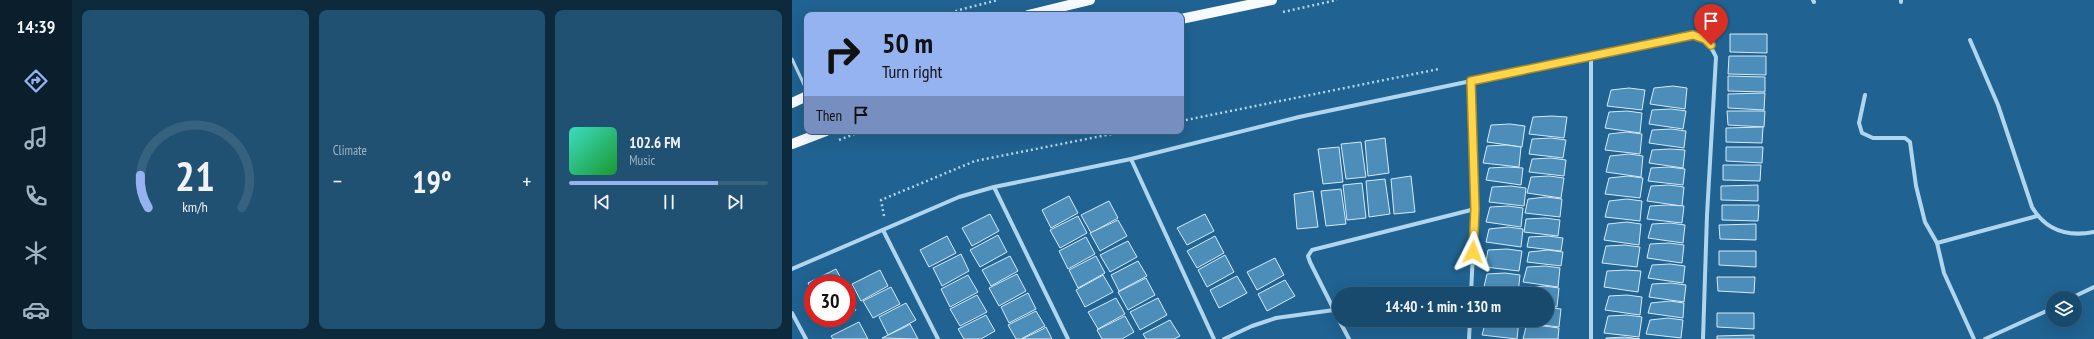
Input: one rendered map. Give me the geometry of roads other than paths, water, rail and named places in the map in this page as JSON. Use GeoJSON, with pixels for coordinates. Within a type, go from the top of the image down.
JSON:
{"type":"FeatureCollection","features":[{"type":"Feature","properties":{"kind":"main road"},"geometry":{"type":"LineString","coordinates":[[1040,12],[1090,0]]}},
{"type":"Feature","properties":{"kind":"main road"},"geometry":{"type":"LineString","coordinates":[[1184,18],[1272,0]]}},
{"type":"Feature","properties":{"kind":"main road"},"geometry":{"type":"LineString","coordinates":[[792,103],[804,97]]}},
{"type":"Feature","properties":{"kind":"main road"},"geometry":{"type":"LineString","coordinates":[[792,144],[818,134]]}},
{"type":"Feature","properties":{"kind":"street"},"geometry":{"type":"LineString","coordinates":[[792,269],[959,196],[994,187],[1131,159],[1299,117],[1693,35],[1705,39],[1711,45],[1716,58],[1707,216],[1703,339]]}},
{"type":"Feature","properties":{"kind":"street"},"geometry":{"type":"LineString","coordinates":[[1970,40],[1998,105],[2032,207],[2037,216],[2058,232],[2094,232]]}},
{"type":"Feature","properties":{"kind":"street"},"geometry":{"type":"LineString","coordinates":[[1591,56],[1591,339]]}},
{"type":"Feature","properties":{"kind":"street"},"geometry":{"type":"LineString","coordinates":[[1471,81],[1475,209],[1471,287]]}},
{"type":"Feature","properties":{"kind":"street"},"geometry":{"type":"LineString","coordinates":[[1865,95],[1859,123],[1862,133],[1873,138],[1905,138],[1910,142],[1916,186],[1925,222],[1937,243],[1944,272],[1974,339]]}},
{"type":"Feature","properties":{"kind":"street"},"geometry":{"type":"LineString","coordinates":[[1131,159],[1214,339]]}},
{"type":"Feature","properties":{"kind":"street"},"geometry":{"type":"LineString","coordinates":[[994,187],[1068,339]]}},
{"type":"Feature","properties":{"kind":"street"},"geometry":{"type":"LineString","coordinates":[[1332,306],[1310,262],[1308,256],[1312,250],[1475,209]]}},
{"type":"Feature","properties":{"kind":"street"},"geometry":{"type":"LineString","coordinates":[[1937,243],[2037,216]]}},
{"type":"Feature","properties":{"kind":"street"},"geometry":{"type":"LineString","coordinates":[[883,230],[938,339]]}},
{"type":"Feature","properties":{"kind":"street"},"geometry":{"type":"LineString","coordinates":[[2082,293],[2094,287]]}},
{"type":"Feature","properties":{"kind":"street"},"geometry":{"type":"LineString","coordinates":[[1224,339],[1252,326],[1276,318],[1332,310]]}},
{"type":"Feature","properties":{"kind":"street"},"geometry":{"type":"LineString","coordinates":[[1985,339],[2046,311]]}},
{"type":"Feature","properties":{"kind":"street"},"geometry":{"type":"LineString","coordinates":[[792,312],[806,339]]}},
{"type":"Feature","properties":{"kind":"street"},"geometry":{"type":"LineString","coordinates":[[1343,327],[1349,339]]}},
{"type":"Feature","properties":{"kind":"street"},"geometry":{"type":"LineString","coordinates":[[1469,339],[1470,327]]}},
{"type":"Feature","properties":{"kind":"lane"},"geometry":{"type":"LineString","coordinates":[[792,59],[804,85]]}}]}
